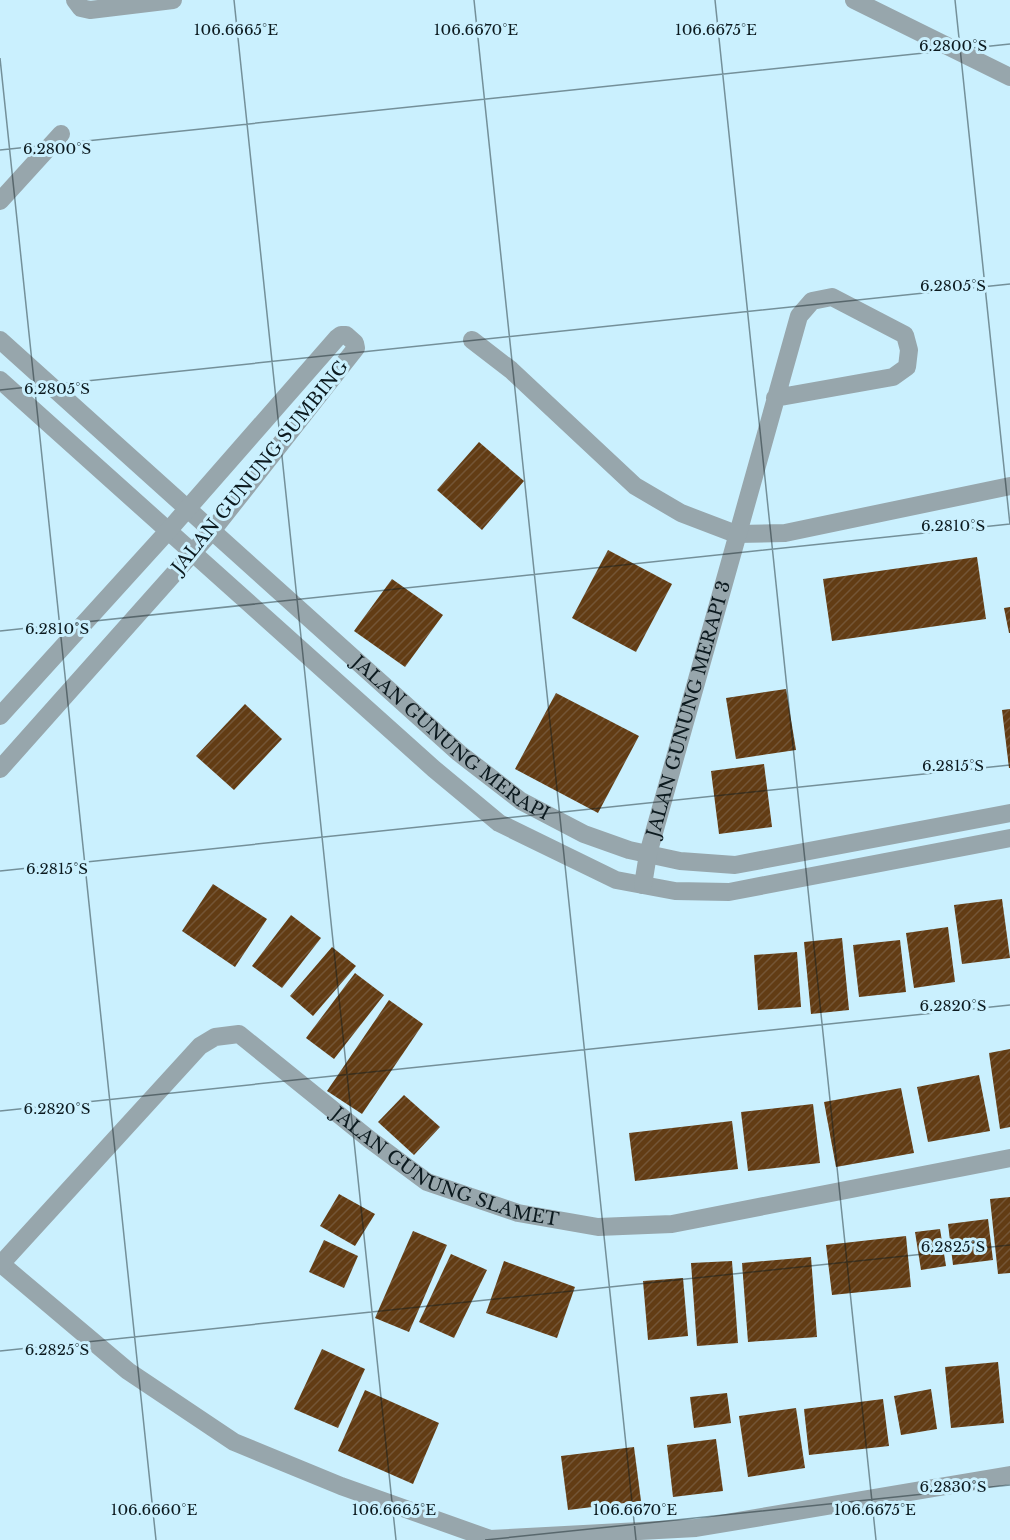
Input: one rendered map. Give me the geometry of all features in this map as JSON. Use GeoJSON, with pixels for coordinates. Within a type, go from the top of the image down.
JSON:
{"type":"FeatureCollection","features":[{"type":"Feature","properties":{"kind":"street"},"geometry":{"type":"LineString","coordinates":[[75,0],[81,8],[90,10],[173,0]]}},
{"type":"Feature","properties":{"kind":"street"},"geometry":{"type":"LineString","coordinates":[[854,0],[1010,77]]}},
{"type":"Feature","properties":{"kind":"street"},"geometry":{"type":"LineString","coordinates":[[0,201],[61,134]]}},
{"type":"Feature","properties":{"kind":"street","name":"JALAN GUNUNG MERAPI 3"},"geometry":{"type":"LineString","coordinates":[[643,885],[648,854],[736,534],[775,398],[799,316],[812,301],[832,297],[904,335],[909,350],[908,367],[893,377],[775,398]]}},
{"type":"Feature","properties":{"kind":"street","name":"JALAN GUNUNG SUMBING"},"geometry":{"type":"LineString","coordinates":[[0,716],[188,510],[337,338],[346,335],[355,343],[356,348],[212,531],[0,769]]}},
{"type":"Feature","properties":{"kind":"street","name":"JALAN GUNUNG MERAPI"},"geometry":{"type":"LineString","coordinates":[[0,340],[459,753],[520,801],[584,834],[648,854],[680,861],[735,866],[1010,813]]}},
{"type":"Feature","properties":{"kind":"street"},"geometry":{"type":"LineString","coordinates":[[472,340],[511,370],[636,486],[681,513],[736,534],[785,533],[1010,486]]}},
{"type":"Feature","properties":{"kind":"street","name":"JALAN GUNUNG MERAPI"},"geometry":{"type":"LineString","coordinates":[[0,380],[434,769],[499,823],[616,880],[675,891],[729,892],[1010,838]]}},
{"type":"Feature","properties":{"kind":"street","name":"JALAN GUNUNG SLAMET"},"geometry":{"type":"LineString","coordinates":[[0,1264],[200,1046],[215,1037],[239,1034],[369,1139],[427,1182],[518,1213],[597,1227],[672,1224],[1010,1158]]}},
{"type":"Feature","properties":{"kind":"street"},"geometry":{"type":"LineString","coordinates":[[0,1264],[128,1371],[234,1442],[341,1486],[490,1540],[696,1528],[1010,1475]]}},
{"type":"Feature","properties":{"kind":"building"},"geometry":{"type":"Polygon","coordinates":[[[479,442],[524,481],[482,530],[437,490],[479,442]]]}},
{"type":"Feature","properties":{"kind":"building"},"geometry":{"type":"Polygon","coordinates":[[[608,550],[672,584],[636,652],[572,618],[608,550]]]}},
{"type":"Feature","properties":{"kind":"building"},"geometry":{"type":"Polygon","coordinates":[[[977,557],[986,619],[832,641],[823,579],[977,557]]]}},
{"type":"Feature","properties":{"kind":"building"},"geometry":{"type":"Polygon","coordinates":[[[392,579],[443,615],[405,667],[354,631],[392,579]]]}},
{"type":"Feature","properties":{"kind":"building"},"geometry":{"type":"Polygon","coordinates":[[[1010,607],[1010,633],[1009,633],[1004,608],[1010,607]]]}},
{"type":"Feature","properties":{"kind":"building"},"geometry":{"type":"Polygon","coordinates":[[[786,689],[796,750],[736,759],[726,698],[786,689]]]}},
{"type":"Feature","properties":{"kind":"building"},"geometry":{"type":"Polygon","coordinates":[[[556,693],[639,736],[598,813],[515,769],[556,693]]]}},
{"type":"Feature","properties":{"kind":"building"},"geometry":{"type":"Polygon","coordinates":[[[245,704],[282,739],[234,790],[196,756],[245,704]]]}},
{"type":"Feature","properties":{"kind":"building"},"geometry":{"type":"Polygon","coordinates":[[[1010,709],[1010,768],[1009,768],[1002,710],[1010,709]]]}},
{"type":"Feature","properties":{"kind":"building"},"geometry":{"type":"Polygon","coordinates":[[[764,764],[772,827],[719,834],[711,771],[764,764]]]}},
{"type":"Feature","properties":{"kind":"building"},"geometry":{"type":"Polygon","coordinates":[[[213,884],[267,919],[235,967],[182,931],[213,884]]]}},
{"type":"Feature","properties":{"kind":"building"},"geometry":{"type":"Polygon","coordinates":[[[1002,899],[1010,958],[962,964],[954,905],[1002,899]]]}},
{"type":"Feature","properties":{"kind":"building"},"geometry":{"type":"Polygon","coordinates":[[[291,915],[321,938],[282,988],[252,966],[291,915]]]}},
{"type":"Feature","properties":{"kind":"building"},"geometry":{"type":"Polygon","coordinates":[[[948,927],[955,982],[914,988],[906,933],[948,927]]]}},
{"type":"Feature","properties":{"kind":"building"},"geometry":{"type":"Polygon","coordinates":[[[842,938],[849,1010],[811,1014],[804,942],[842,938]]]}},
{"type":"Feature","properties":{"kind":"building"},"geometry":{"type":"Polygon","coordinates":[[[900,940],[906,992],[859,997],[853,945],[900,940]]]}},
{"type":"Feature","properties":{"kind":"building"},"geometry":{"type":"Polygon","coordinates":[[[332,947],[356,966],[313,1016],[290,996],[332,947]]]}},
{"type":"Feature","properties":{"kind":"building"},"geometry":{"type":"Polygon","coordinates":[[[797,952],[801,1007],[758,1010],[754,955],[797,952]]]}},
{"type":"Feature","properties":{"kind":"building"},"geometry":{"type":"Polygon","coordinates":[[[355,973],[384,995],[334,1059],[306,1038],[355,973]]]}},
{"type":"Feature","properties":{"kind":"building"},"geometry":{"type":"Polygon","coordinates":[[[389,1000],[423,1024],[362,1114],[327,1091],[389,1000]]]}},
{"type":"Feature","properties":{"kind":"building"},"geometry":{"type":"Polygon","coordinates":[[[1010,1049],[1010,1127],[1000,1129],[989,1053],[1010,1049]]]}},
{"type":"Feature","properties":{"kind":"building"},"geometry":{"type":"Polygon","coordinates":[[[979,1075],[990,1131],[928,1142],[917,1087],[979,1075]]]}},
{"type":"Feature","properties":{"kind":"building"},"geometry":{"type":"Polygon","coordinates":[[[901,1088],[914,1153],[836,1167],[824,1102],[901,1088]]]}},
{"type":"Feature","properties":{"kind":"building"},"geometry":{"type":"Polygon","coordinates":[[[404,1095],[440,1127],[414,1155],[378,1122],[404,1095]]]}},
{"type":"Feature","properties":{"kind":"building"},"geometry":{"type":"Polygon","coordinates":[[[813,1104],[820,1163],[748,1171],[741,1112],[813,1104]]]}},
{"type":"Feature","properties":{"kind":"building"},"geometry":{"type":"Polygon","coordinates":[[[732,1121],[738,1169],[635,1181],[629,1133],[732,1121]]]}},
{"type":"Feature","properties":{"kind":"building"},"geometry":{"type":"Polygon","coordinates":[[[339,1194],[375,1214],[355,1246],[320,1226],[339,1194]]]}},
{"type":"Feature","properties":{"kind":"building"},"geometry":{"type":"Polygon","coordinates":[[[1010,1197],[1010,1273],[998,1274],[990,1199],[1010,1197]]]}},
{"type":"Feature","properties":{"kind":"building"},"geometry":{"type":"Polygon","coordinates":[[[988,1219],[993,1260],[953,1265],[948,1224],[988,1219]]]}},
{"type":"Feature","properties":{"kind":"building"},"geometry":{"type":"Polygon","coordinates":[[[940,1229],[946,1266],[921,1270],[915,1232],[940,1229]]]}},
{"type":"Feature","properties":{"kind":"building"},"geometry":{"type":"Polygon","coordinates":[[[413,1231],[447,1245],[409,1332],[375,1318],[413,1231]]]}},
{"type":"Feature","properties":{"kind":"building"},"geometry":{"type":"Polygon","coordinates":[[[906,1236],[911,1287],[832,1295],[826,1245],[906,1236]]]}},
{"type":"Feature","properties":{"kind":"building"},"geometry":{"type":"Polygon","coordinates":[[[324,1240],[358,1256],[344,1288],[309,1272],[324,1240]]]}},
{"type":"Feature","properties":{"kind":"building"},"geometry":{"type":"Polygon","coordinates":[[[451,1254],[487,1270],[454,1338],[419,1322],[451,1254]]]}},
{"type":"Feature","properties":{"kind":"building"},"geometry":{"type":"Polygon","coordinates":[[[811,1257],[817,1337],[748,1342],[742,1263],[811,1257]]]}},
{"type":"Feature","properties":{"kind":"building"},"geometry":{"type":"Polygon","coordinates":[[[504,1261],[575,1287],[557,1338],[486,1313],[504,1261]]]}},
{"type":"Feature","properties":{"kind":"building"},"geometry":{"type":"Polygon","coordinates":[[[732,1261],[738,1343],[697,1346],[691,1263],[732,1261]]]}},
{"type":"Feature","properties":{"kind":"building"},"geometry":{"type":"Polygon","coordinates":[[[683,1278],[688,1336],[648,1340],[643,1281],[683,1278]]]}},
{"type":"Feature","properties":{"kind":"building"},"geometry":{"type":"Polygon","coordinates":[[[322,1349],[365,1369],[338,1428],[294,1409],[322,1349]]]}},
{"type":"Feature","properties":{"kind":"building"},"geometry":{"type":"Polygon","coordinates":[[[998,1362],[1004,1423],[951,1428],[945,1367],[998,1362]]]}},
{"type":"Feature","properties":{"kind":"building"},"geometry":{"type":"Polygon","coordinates":[[[931,1389],[937,1429],[901,1435],[894,1396],[931,1389]]]}},
{"type":"Feature","properties":{"kind":"building"},"geometry":{"type":"Polygon","coordinates":[[[365,1390],[439,1423],[413,1484],[338,1451],[365,1390]]]}},
{"type":"Feature","properties":{"kind":"building"},"geometry":{"type":"Polygon","coordinates":[[[727,1393],[731,1423],[694,1428],[690,1397],[727,1393]]]}},
{"type":"Feature","properties":{"kind":"building"},"geometry":{"type":"Polygon","coordinates":[[[883,1399],[889,1446],[809,1455],[804,1409],[883,1399]]]}},
{"type":"Feature","properties":{"kind":"building"},"geometry":{"type":"Polygon","coordinates":[[[796,1408],[805,1468],[748,1477],[739,1416],[796,1408]]]}},
{"type":"Feature","properties":{"kind":"building"},"geometry":{"type":"Polygon","coordinates":[[[716,1439],[723,1491],[673,1497],[667,1445],[716,1439]]]}},
{"type":"Feature","properties":{"kind":"building"},"geometry":{"type":"Polygon","coordinates":[[[634,1447],[641,1501],[568,1510],[561,1456],[634,1447]]]}}]}
